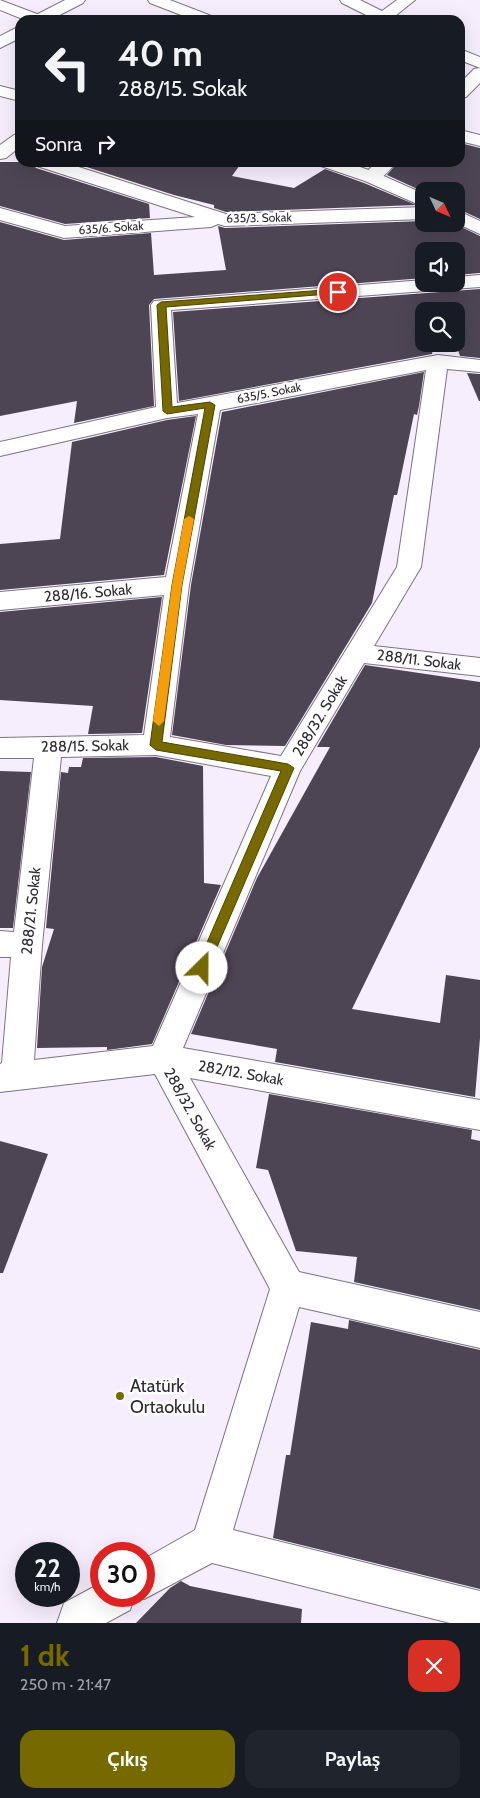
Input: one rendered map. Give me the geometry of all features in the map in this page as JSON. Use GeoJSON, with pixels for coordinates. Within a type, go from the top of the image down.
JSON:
{"type":"FeatureCollection","features":[{"type":"Feature","properties":{"kind":"street"},"geometry":{"type":"LineString","coordinates":[[48,15],[77,0]]}},
{"type":"Feature","properties":{"kind":"street"},"geometry":{"type":"LineString","coordinates":[[156,0],[195,15]]}},
{"type":"Feature","properties":{"kind":"street"},"geometry":{"type":"LineString","coordinates":[[348,0],[376,15]]}},
{"type":"Feature","properties":{"kind":"street"},"geometry":{"type":"LineString","coordinates":[[388,15],[407,0]]}},
{"type":"Feature","properties":{"kind":"street"},"geometry":{"type":"LineString","coordinates":[[0,4],[26,15]]}},
{"type":"Feature","properties":{"kind":"street"},"geometry":{"type":"LineString","coordinates":[[0,43],[15,34]]}},
{"type":"Feature","properties":{"kind":"street"},"geometry":{"type":"LineString","coordinates":[[465,56],[480,63]]}},
{"type":"Feature","properties":{"kind":"street"},"geometry":{"type":"LineString","coordinates":[[465,88],[480,73]]}},
{"type":"Feature","properties":{"kind":"street"},"geometry":{"type":"LineString","coordinates":[[0,91],[15,95]]}},
{"type":"Feature","properties":{"kind":"street"},"geometry":{"type":"LineString","coordinates":[[465,136],[480,140]]}},
{"type":"Feature","properties":{"kind":"street"},"geometry":{"type":"LineString","coordinates":[[6,152],[15,143]]}},
{"type":"Feature","properties":{"kind":"street","name":"635/3. Sokak"},"geometry":{"type":"LineString","coordinates":[[59,167],[225,220],[415,213]]}},
{"type":"Feature","properties":{"kind":"street"},"geometry":{"type":"LineString","coordinates":[[342,167],[371,177],[415,197]]}},
{"type":"Feature","properties":{"kind":"street"},"geometry":{"type":"LineString","coordinates":[[371,177],[382,167]]}},
{"type":"Feature","properties":{"kind":"street","name":"635/6. Sokak"},"geometry":{"type":"LineString","coordinates":[[0,214],[64,232],[225,220]]}},
{"type":"Feature","properties":{"kind":"street"},"geometry":{"type":"LineString","coordinates":[[465,220],[480,228]]}},
{"type":"Feature","properties":{"kind":"street"},"geometry":{"type":"LineString","coordinates":[[465,282],[480,281]]}},
{"type":"Feature","properties":{"kind":"street"},"geometry":{"type":"LineString","coordinates":[[167,411],[161,305],[415,286]]}},
{"type":"Feature","properties":{"kind":"street","name":"635/5. Sokak"},"geometry":{"type":"LineString","coordinates":[[0,449],[167,411],[210,405],[438,361],[480,366]]}},
{"type":"Feature","properties":{"kind":"street","name":"288/32. Sokak"},"geometry":{"type":"LineString","coordinates":[[288,1287],[163,1059],[288,768],[409,567],[438,361]]}},
{"type":"Feature","properties":{"kind":"street"},"geometry":{"type":"LineString","coordinates":[[156,745],[177,585],[210,405]]}},
{"type":"Feature","properties":{"kind":"street","name":"288/16. Sokak"},"geometry":{"type":"LineString","coordinates":[[0,601],[177,585]]}},
{"type":"Feature","properties":{"kind":"street","name":"288/11. Sokak"},"geometry":{"type":"LineString","coordinates":[[358,653],[480,667]]}},
{"type":"Feature","properties":{"kind":"street","name":"288/15. Sokak"},"geometry":{"type":"LineString","coordinates":[[0,748],[156,745],[288,768]]}},
{"type":"Feature","properties":{"kind":"street","name":"288/21. Sokak"},"geometry":{"type":"LineString","coordinates":[[9,1077],[13,944],[49,747]]}},
{"type":"Feature","properties":{"kind":"street","name":"282/12. Sokak"},"geometry":{"type":"LineString","coordinates":[[9,1077],[163,1059],[480,1115]]}},
{"type":"Feature","properties":{"kind":"street"},"geometry":{"type":"LineString","coordinates":[[210,1543],[288,1287],[480,1330]]}},
{"type":"Feature","properties":{"kind":"street"},"geometry":{"type":"LineString","coordinates":[[155,1574],[210,1543],[480,1611]]}},
{"type":"Feature","properties":{"kind":"street"},"geometry":{"type":"LineString","coordinates":[[77,1623],[78,1617],[96,1607]]}},
{"type":"Feature","properties":{"kind":"building"},"geometry":{"type":"Polygon","coordinates":[[[465,144],[480,148],[480,219],[465,212],[465,182],[415,182],[415,188],[387,175],[394,167],[465,167],[465,144]]]}},
{"type":"Feature","properties":{"kind":"building"},"geometry":{"type":"Polygon","coordinates":[[[0,162],[15,162],[15,167],[35,167],[149,204],[150,218],[65,224],[0,206],[0,162]]]}},
{"type":"Feature","properties":{"kind":"building"},"geometry":{"type":"Polygon","coordinates":[[[87,167],[238,167],[232,176],[294,188],[325,169],[415,205],[226,212],[214,208],[214,205],[174,195],[87,167]]]}},
{"type":"Feature","properties":{"kind":"building"},"geometry":{"type":"Polygon","coordinates":[[[415,221],[415,232],[465,232],[465,229],[480,236],[480,273],[465,274],[465,242],[415,242],[415,279],[154,299],[149,305],[154,406],[74,423],[77,401],[0,416],[0,222],[64,240],[151,233],[154,275],[226,270],[218,226],[225,228],[415,221]]]}},
{"type":"Feature","properties":{"kind":"building"},"geometry":{"type":"Polygon","coordinates":[[[480,289],[480,358],[460,356],[459,352],[465,352],[465,302],[415,302],[415,352],[432,352],[432,354],[179,401],[173,312],[440,292],[465,292],[465,290],[480,289]]]}},
{"type":"Feature","properties":{"kind":"building"},"geometry":{"type":"Polygon","coordinates":[[[424,372],[417,415],[414,414],[397,495],[394,495],[372,603],[285,746],[226,745],[172,735],[191,585],[222,412],[424,372]]]}},
{"type":"Feature","properties":{"kind":"building"},"geometry":{"type":"Polygon","coordinates":[[[467,373],[480,374],[480,401],[479,401],[467,373]]]}},
{"type":"Feature","properties":{"kind":"building"},"geometry":{"type":"Polygon","coordinates":[[[196,416],[164,575],[0,590],[0,544],[60,539],[72,442],[167,420],[196,416]]]}},
{"type":"Feature","properties":{"kind":"building"},"geometry":{"type":"Polygon","coordinates":[[[162,597],[142,733],[88,734],[93,706],[0,700],[0,612],[162,597]]]}},
{"type":"Feature","properties":{"kind":"building"},"geometry":{"type":"Polygon","coordinates":[[[365,665],[480,682],[480,747],[352,1009],[440,1023],[446,975],[480,980],[480,1038],[475,1097],[275,1062],[277,1049],[191,1034],[257,878],[330,747],[317,747],[365,665]]]}},
{"type":"Feature","properties":{"kind":"building"},"geometry":{"type":"Polygon","coordinates":[[[156,757],[203,766],[204,883],[221,885],[152,1044],[107,1050],[107,1047],[37,1048],[42,967],[54,929],[46,928],[61,772],[68,773],[69,767],[81,767],[83,758],[156,757]]]}},
{"type":"Feature","properties":{"kind":"building"},"geometry":{"type":"Polygon","coordinates":[[[0,771],[31,772],[13,928],[0,928],[0,771]]]}},
{"type":"Feature","properties":{"kind":"building"},"geometry":{"type":"Polygon","coordinates":[[[269,1094],[472,1130],[471,1139],[480,1141],[480,1310],[354,1282],[357,1257],[296,1251],[268,1170],[256,1168],[269,1094]]]}},
{"type":"Feature","properties":{"kind":"building"},"geometry":{"type":"Polygon","coordinates":[[[0,1141],[48,1154],[3,1273],[0,1273],[0,1141]]]}},
{"type":"Feature","properties":{"kind":"building"},"geometry":{"type":"Polygon","coordinates":[[[349,1320],[480,1350],[480,1589],[273,1538],[286,1455],[290,1455],[311,1322],[348,1329],[349,1320]]]}},
{"type":"Feature","properties":{"kind":"building"},"geometry":{"type":"Polygon","coordinates":[[[181,1581],[190,1586],[302,1609],[301,1623],[136,1623],[152,1607],[155,1607],[155,1603],[170,1588],[181,1581]]]}},
{"type":"Feature","properties":{"kind":"slow traffic"},"geometry":{"type":"LineString","coordinates":[[159,721],[177,585],[189,519]]}},
{"type":"Feature","properties":{"kind":"place","name":"Atatürk Ortaokulu"},"geometry":{"type":"Point","coordinates":[120,1396]}},
{"type":"Feature","properties":{"kind":"route"},"geometry":{"type":"LineString","coordinates":[[202,968],[288,768],[156,745],[177,585],[210,405],[167,411],[161,305],[338,292]]}}]}
